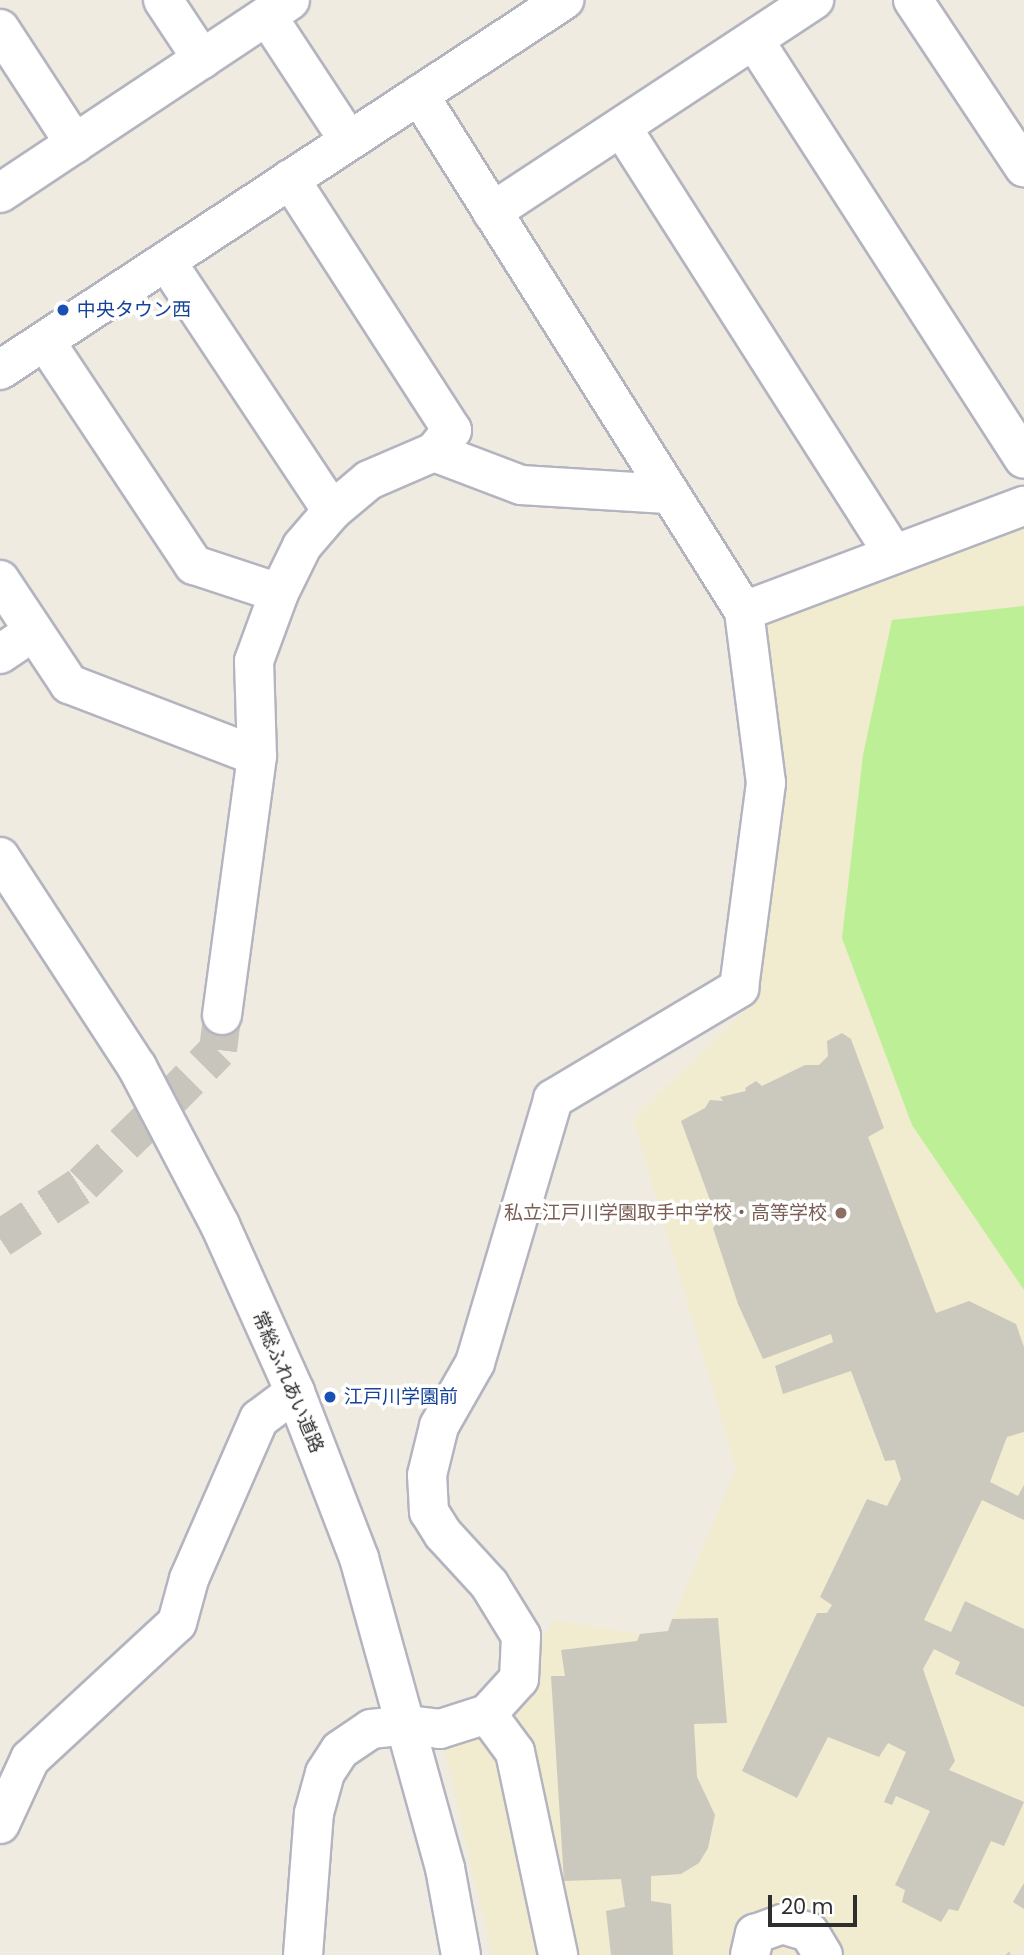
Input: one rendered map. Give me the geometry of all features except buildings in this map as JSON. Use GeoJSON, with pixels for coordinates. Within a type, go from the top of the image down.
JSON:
{"type":"FeatureCollection","features":[{"type":"Feature","properties":{"kind":"street"},"geometry":{"type":"LineString","coordinates":[[163,0],[202,59]]}},
{"type":"Feature","properties":{"kind":"street"},"geometry":{"type":"LineString","coordinates":[[0,370],[564,0]]}},
{"type":"Feature","properties":{"kind":"street"},"geometry":{"type":"LineString","coordinates":[[492,212],[814,0]]}},
{"type":"Feature","properties":{"kind":"street"},"geometry":{"type":"LineString","coordinates":[[913,0],[1012,124],[1024,167]]}},
{"type":"Feature","properties":{"kind":"street"},"geometry":{"type":"LineString","coordinates":[[0,193],[279,8],[349,141]]}},
{"type":"Feature","properties":{"kind":"street"},"geometry":{"type":"LineString","coordinates":[[0,29],[75,144]]}},
{"type":"Feature","properties":{"kind":"street"},"geometry":{"type":"LineString","coordinates":[[754,40],[1024,459]]}},
{"type":"Feature","properties":{"kind":"street"},"geometry":{"type":"LineString","coordinates":[[303,1955],[314,1814],[326,1773],[340,1750],[371,1729],[408,1725],[440,1729],[487,1714],[519,1679],[521,1636],[489,1584],[443,1535],[429,1513],[427,1475],[439,1426],[475,1363],[553,1099],[739,988],[766,783],[744,611],[667,494],[419,95]]}},
{"type":"Feature","properties":{"kind":"street"},"geometry":{"type":"LineString","coordinates":[[622,128],[892,553]]}},
{"type":"Feature","properties":{"kind":"street"},"geometry":{"type":"LineString","coordinates":[[222,1015],[257,756],[254,661],[279,593],[302,545],[332,511],[369,480],[434,452],[452,430],[290,180]]}},
{"type":"Feature","properties":{"kind":"street"},"geometry":{"type":"LineString","coordinates":[[166,261],[332,511]]}},
{"type":"Feature","properties":{"kind":"street"},"geometry":{"type":"LineString","coordinates":[[45,341],[194,565],[279,593]]}},
{"type":"Feature","properties":{"kind":"street"},"geometry":{"type":"LineString","coordinates":[[434,452],[522,485],[667,494]]}},
{"type":"Feature","properties":{"kind":"street"},"geometry":{"type":"LineString","coordinates":[[744,611],[892,553],[1024,506]]}},
{"type":"Feature","properties":{"kind":"street"},"geometry":{"type":"LineString","coordinates":[[0,580],[69,684],[257,756]]}},
{"type":"Feature","properties":{"kind":"street"},"geometry":{"type":"LineString","coordinates":[[0,654],[33,632]]}},
{"type":"Feature","properties":{"kind":"street","name":"常総ふれあい道路"},"geometry":{"type":"LineString","coordinates":[[0,857],[137,1067],[220,1225],[295,1392],[359,1558],[408,1725],[445,1868],[461,1955]]}},
{"type":"Feature","properties":{"kind":"street"},"geometry":{"type":"LineString","coordinates":[[0,1824],[30,1759],[177,1623],[188,1579],[259,1419],[295,1392]]}},
{"type":"Feature","properties":{"kind":"street"},"geometry":{"type":"LineString","coordinates":[[487,1714],[516,1752],[558,1955]]}},
{"type":"Feature","properties":{"kind":"street"},"geometry":{"type":"LineString","coordinates":[[750,1955],[755,1934],[782,1924],[808,1932],[823,1955]]}},
{"type":"Feature","properties":{"kind":"shaded area","name":"私立江戸川学園取手中学校・高等学校"},"geometry":{"type":"Polygon","coordinates":[[[1024,526],[1024,1946],[1016,1955],[492,1955],[440,1729],[519,1679],[554,1620],[640,1634],[668,1631],[736,1468],[633,1118],[748,1008],[779,825],[758,643],[774,614],[901,576],[1024,526]]]}},
{"type":"Feature","properties":{"kind":"green space"},"geometry":{"type":"Polygon","coordinates":[[[1024,606],[1024,1290],[912,1125],[842,938],[863,755],[892,620],[1024,606]]]}},
{"type":"Feature","properties":{"kind":"tunnel"},"geometry":{"type":"LineString","coordinates":[[0,1239],[83,1184],[163,1106],[218,1050],[222,1015]]}},
{"type":"Feature","properties":{"kind":"place","name":"中央タウン西"},"geometry":{"type":"Point","coordinates":[63,310]}},
{"type":"Feature","properties":{"kind":"place","name":"私立江戸川学園取手中学校・高等学校"},"geometry":{"type":"Point","coordinates":[841,1213]}},
{"type":"Feature","properties":{"kind":"place","name":"江戸川学園前"},"geometry":{"type":"Point","coordinates":[330,1397]}}]}
